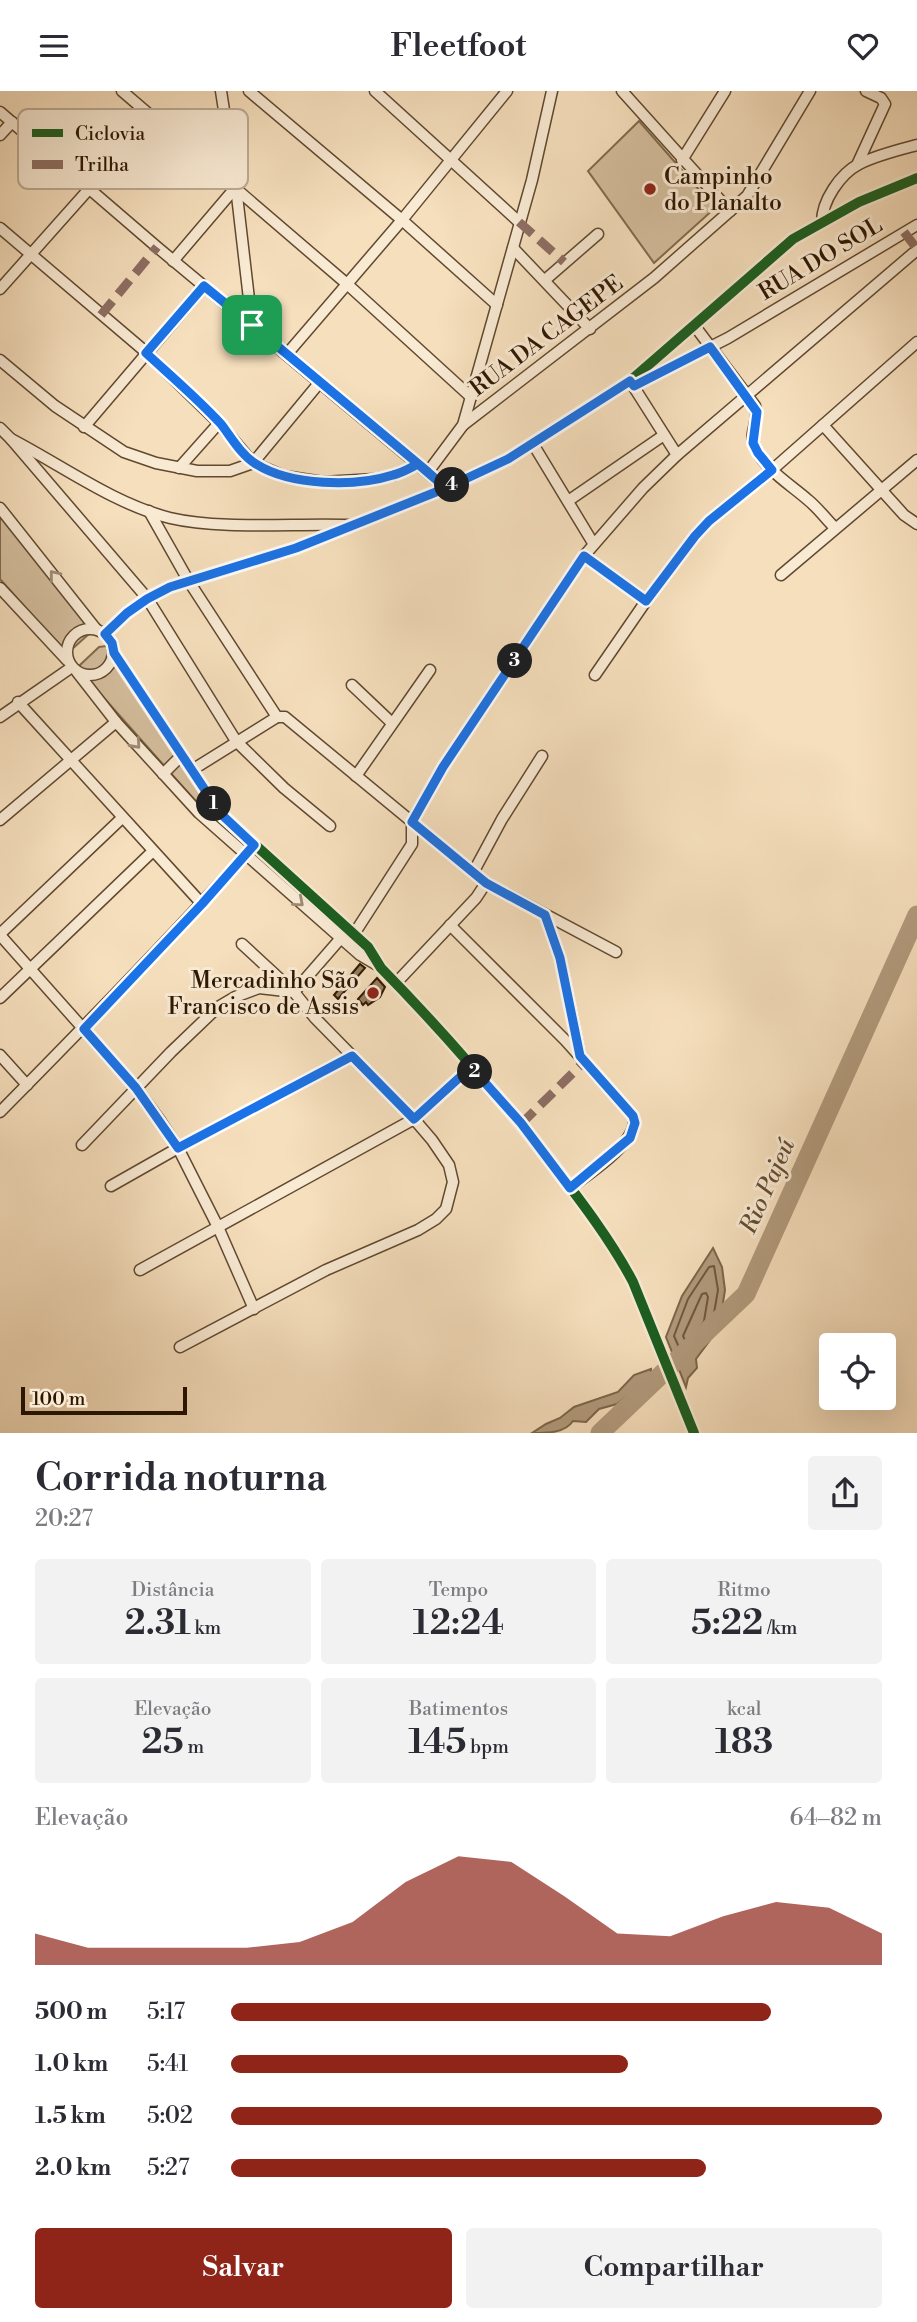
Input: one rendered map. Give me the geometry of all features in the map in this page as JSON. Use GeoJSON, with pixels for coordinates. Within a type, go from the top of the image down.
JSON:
{"type":"FeatureCollection","features":[{"type":"Feature","properties":{"kind":"street"},"geometry":{"type":"LineString","coordinates":[[122,91],[143,109]]}},
{"type":"Feature","properties":{"kind":"street"},"geometry":{"type":"LineString","coordinates":[[221,91],[224,109]]}},
{"type":"Feature","properties":{"kind":"street"},"geometry":{"type":"LineString","coordinates":[[250,91],[497,305]]}},
{"type":"Feature","properties":{"kind":"street"},"geometry":{"type":"LineString","coordinates":[[375,91],[519,222]]}},
{"type":"Feature","properties":{"kind":"street"},"geometry":{"type":"LineString","coordinates":[[428,472],[463,425],[544,135],[552,91]]}},
{"type":"Feature","properties":{"kind":"street"},"geometry":{"type":"LineString","coordinates":[[622,91],[730,211]]}},
{"type":"Feature","properties":{"kind":"street"},"geometry":{"type":"LineString","coordinates":[[682,160],[726,91]]}},
{"type":"Feature","properties":{"kind":"street","name":"RUA DA CAGEPE"},"geometry":{"type":"LineString","coordinates":[[463,425],[654,278],[747,196],[810,91]]}},
{"type":"Feature","properties":{"kind":"street"},"geometry":{"type":"LineString","coordinates":[[822,222],[822,210],[830,195],[857,165],[885,104],[881,98],[866,91]]}},
{"type":"Feature","properties":{"kind":"street"},"geometry":{"type":"LineString","coordinates":[[287,354],[402,220],[504,92]]}},
{"type":"Feature","properties":{"kind":"street"},"geometry":{"type":"LineString","coordinates":[[0,112],[18,127]]}},
{"type":"Feature","properties":{"kind":"street"},"geometry":{"type":"LineString","coordinates":[[0,135],[12,122]]}},
{"type":"Feature","properties":{"kind":"street"},"geometry":{"type":"LineString","coordinates":[[857,165],[917,145]]}},
{"type":"Feature","properties":{"kind":"street"},"geometry":{"type":"LineString","coordinates":[[114,653],[111,663],[95,676],[72,667],[66,652],[69,641],[76,633],[85,629],[100,632],[147,599],[188,580],[296,548],[475,476],[533,444],[632,384],[694,325],[793,239],[870,197],[917,178]]}},
{"type":"Feature","properties":{"kind":"street"},"geometry":{"type":"LineString","coordinates":[[0,289],[89,189],[446,488]]}},
{"type":"Feature","properties":{"kind":"street"},"geometry":{"type":"LineString","coordinates":[[173,261],[234,189]]}},
{"type":"Feature","properties":{"kind":"street"},"geometry":{"type":"LineString","coordinates":[[236,189],[252,325]]}},
{"type":"Feature","properties":{"kind":"street"},"geometry":{"type":"LineString","coordinates":[[238,189],[471,397]]}},
{"type":"Feature","properties":{"kind":"street","name":"RUA DO SOL"},"geometry":{"type":"LineString","coordinates":[[632,384],[710,347],[917,225]]}},
{"type":"Feature","properties":{"kind":"street"},"geometry":{"type":"LineString","coordinates":[[0,228],[146,353],[219,423],[253,463],[284,476],[323,482],[375,479],[395,475],[418,464]]}},
{"type":"Feature","properties":{"kind":"street"},"geometry":{"type":"LineString","coordinates":[[545,280],[598,234]]}},
{"type":"Feature","properties":{"kind":"street"},"geometry":{"type":"LineString","coordinates":[[513,247],[590,329]]}},
{"type":"Feature","properties":{"kind":"street"},"geometry":{"type":"LineString","coordinates":[[354,934],[412,844],[412,822],[443,767],[593,543],[677,455],[917,250]]}},
{"type":"Feature","properties":{"kind":"street"},"geometry":{"type":"LineString","coordinates":[[84,427],[204,286]]}},
{"type":"Feature","properties":{"kind":"street"},"geometry":{"type":"LineString","coordinates":[[694,325],[757,412],[753,443],[758,453],[772,470],[810,502],[835,528]]}},
{"type":"Feature","properties":{"kind":"street"},"geometry":{"type":"LineString","coordinates":[[595,675],[646,601],[709,521],[772,470],[917,342]]}},
{"type":"Feature","properties":{"kind":"street"},"geometry":{"type":"LineString","coordinates":[[0,360],[30,387],[84,427],[124,452],[179,468],[230,471],[253,463],[320,382]]}},
{"type":"Feature","properties":{"kind":"street"},"geometry":{"type":"LineString","coordinates":[[632,384],[677,455]]}},
{"type":"Feature","properties":{"kind":"street"},"geometry":{"type":"LineString","coordinates":[[179,468],[219,423]]}},
{"type":"Feature","properties":{"kind":"street"},"geometry":{"type":"LineString","coordinates":[[823,425],[910,521],[917,524]]}},
{"type":"Feature","properties":{"kind":"street"},"geometry":{"type":"LineString","coordinates":[[0,428],[147,599],[236,741],[284,788],[330,826]]}},
{"type":"Feature","properties":{"kind":"street"},"geometry":{"type":"LineString","coordinates":[[568,501],[664,435]]}},
{"type":"Feature","properties":{"kind":"street"},"geometry":{"type":"LineString","coordinates":[[11,439],[109,492],[149,511],[173,518],[231,524],[354,525]]}},
{"type":"Feature","properties":{"kind":"street"},"geometry":{"type":"LineString","coordinates":[[533,444],[593,543]]}},
{"type":"Feature","properties":{"kind":"street"},"geometry":{"type":"LineString","coordinates":[[781,575],[917,460]]}},
{"type":"Feature","properties":{"kind":"street"},"geometry":{"type":"LineString","coordinates":[[0,508],[100,632],[112,643],[114,653],[226,819],[368,947],[381,968],[521,1123],[570,1188],[622,1261],[633,1282],[694,1433]]}},
{"type":"Feature","properties":{"kind":"street"},"geometry":{"type":"LineString","coordinates":[[149,511],[188,580],[277,717]]}},
{"type":"Feature","properties":{"kind":"street"},"geometry":{"type":"LineString","coordinates":[[584,556],[646,601]]}},
{"type":"Feature","properties":{"kind":"street"},"geometry":{"type":"LineString","coordinates":[[0,588],[72,667],[116,722],[216,830],[360,955],[381,968]]}},
{"type":"Feature","properties":{"kind":"street"},"geometry":{"type":"LineString","coordinates":[[0,717],[72,667]]}},
{"type":"Feature","properties":{"kind":"street"},"geometry":{"type":"LineString","coordinates":[[356,776],[430,670]]}},
{"type":"Feature","properties":{"kind":"street"},"geometry":{"type":"LineString","coordinates":[[352,685],[393,723]]}},
{"type":"Feature","properties":{"kind":"street"},"geometry":{"type":"LineString","coordinates":[[18,702],[202,904]]}},
{"type":"Feature","properties":{"kind":"street"},"geometry":{"type":"LineString","coordinates":[[192,770],[277,717],[285,717],[486,883],[616,952]]}},
{"type":"Feature","properties":{"kind":"street"},"geometry":{"type":"LineString","coordinates":[[0,820],[116,722]]}},
{"type":"Feature","properties":{"kind":"street"},"geometry":{"type":"LineString","coordinates":[[163,774],[182,755]]}},
{"type":"Feature","properties":{"kind":"street"},"geometry":{"type":"LineString","coordinates":[[474,871],[502,819],[542,755]]}},
{"type":"Feature","properties":{"kind":"street"},"geometry":{"type":"LineString","coordinates":[[122,818],[0,934],[136,1088],[178,1148],[218,1227],[254,1309]]}},
{"type":"Feature","properties":{"kind":"street"},"geometry":{"type":"LineString","coordinates":[[216,830],[226,819]]}},
{"type":"Feature","properties":{"kind":"street"},"geometry":{"type":"LineString","coordinates":[[0,1112],[84,1029],[254,845]]}},
{"type":"Feature","properties":{"kind":"street"},"geometry":{"type":"LineString","coordinates":[[0,998],[153,851]]}},
{"type":"Feature","properties":{"kind":"street"},"geometry":{"type":"LineString","coordinates":[[396,983],[476,898],[486,883]]}},
{"type":"Feature","properties":{"kind":"street"},"geometry":{"type":"LineString","coordinates":[[545,915],[560,958],[580,1056]]}},
{"type":"Feature","properties":{"kind":"street"},"geometry":{"type":"LineString","coordinates":[[450,925],[580,1056],[626,1107],[635,1123],[630,1138],[570,1188]]}},
{"type":"Feature","properties":{"kind":"street"},"geometry":{"type":"LineString","coordinates":[[294,992],[341,938]]}},
{"type":"Feature","properties":{"kind":"street"},"geometry":{"type":"LineString","coordinates":[[180,1347],[335,1266],[418,1230],[446,1209],[452,1189],[453,1175],[440,1152],[414,1119],[315,1018],[294,992],[242,944]]}},
{"type":"Feature","properties":{"kind":"street"},"geometry":{"type":"LineString","coordinates":[[82,1145],[206,1018],[235,997],[259,988],[294,992]]}},
{"type":"Feature","properties":{"kind":"street"},"geometry":{"type":"LineString","coordinates":[[0,1055],[27,1085]]}},
{"type":"Feature","properties":{"kind":"street"},"geometry":{"type":"LineString","coordinates":[[111,1186],[352,1056]]}},
{"type":"Feature","properties":{"kind":"street"},"geometry":{"type":"LineString","coordinates":[[140,1270],[414,1119],[471,1067]]}},
{"type":"Feature","properties":{"kind":"shaded area","name":"Campinho do Planalto"},"geometry":{"type":"Polygon","coordinates":[[[639,121],[715,208],[654,263],[588,171],[639,121]]]}},
{"type":"Feature","properties":{"kind":"shaded area"},"geometry":{"type":"Polygon","coordinates":[[[0,516],[90,627],[90,633],[70,651],[63,650],[0,579],[0,516]]]}},
{"type":"Feature","properties":{"kind":"shaded area"},"geometry":{"type":"Polygon","coordinates":[[[106,646],[219,820],[216,824],[80,671],[80,665],[99,647],[106,646]]]}},
{"type":"Feature","properties":{"kind":"water"},"geometry":{"type":"Polygon","coordinates":[[[713,1248],[722,1267],[725,1290],[719,1328],[696,1359],[697,1368],[688,1378],[686,1387],[666,1337],[682,1296],[713,1248]]]}},
{"type":"Feature","properties":{"kind":"water"},"geometry":{"type":"Polygon","coordinates":[[[651,1369],[651,1376],[617,1404],[599,1409],[586,1422],[573,1421],[561,1430],[532,1433],[574,1407],[618,1392],[634,1375],[651,1369]]]}},
{"type":"Feature","properties":{"kind":"building"},"geometry":{"type":"Polygon","coordinates":[[[360,964],[365,968],[338,999],[334,995],[360,964]]]}},
{"type":"Feature","properties":{"kind":"building","name":"Mercadinho São Francisco de Assis"},"geometry":{"type":"Polygon","coordinates":[[[377,978],[385,987],[380,997],[368,1005],[366,1002],[363,1005],[358,999],[377,978]]]}},
{"type":"Feature","properties":{"kind":"waterway","name":"Rio Pajeú"},"geometry":{"type":"LineString","coordinates":[[600,1433],[746,1294],[917,915]]}},
{"type":"Feature","properties":{"kind":"marked path"},"geometry":{"type":"LineString","coordinates":[[519,222],[564,262]]}},
{"type":"Feature","properties":{"kind":"marked path"},"geometry":{"type":"LineString","coordinates":[[904,232],[917,249]]}},
{"type":"Feature","properties":{"kind":"marked path"},"geometry":{"type":"LineString","coordinates":[[101,315],[157,247]]}},
{"type":"Feature","properties":{"kind":"marked path"},"geometry":{"type":"LineString","coordinates":[[521,1124],[585,1061]]}},
{"type":"Feature","properties":{"kind":"cycle path"},"geometry":{"type":"LineString","coordinates":[[105,634],[147,598],[170,587],[296,548],[475,476],[508,459],[630,381],[793,239],[859,202],[917,178]]}},
{"type":"Feature","properties":{"kind":"cycle path"},"geometry":{"type":"LineString","coordinates":[[114,653],[221,814],[368,947],[381,968],[490,1087],[573,1191],[633,1282],[694,1433]]}},
{"type":"Feature","properties":{"kind":"place","name":"Campinho do Planalto"},"geometry":{"type":"Point","coordinates":[650,189]}},
{"type":"Feature","properties":{"kind":"place","name":"Mercadinho São Francisco de Assis"},"geometry":{"type":"Point","coordinates":[373,993]}},
{"type":"Feature","properties":{"kind":"route"},"geometry":{"type":"LineString","coordinates":[[252,325],[204,286],[146,353],[219,423],[253,463],[269,471],[298,479],[345,482],[375,479],[395,475],[418,464],[446,488],[508,459],[630,381],[634,386],[710,347],[755,406],[758,417],[753,443],[772,470],[709,521],[646,601],[584,556],[443,767],[412,822],[486,883],[545,915],[560,958],[580,1056],[633,1116],[635,1123],[630,1138],[570,1188],[521,1123],[471,1067],[414,1119],[352,1056],[178,1148],[136,1088],[84,1029],[254,845],[221,814],[114,653],[112,643],[105,634],[127,613],[170,587],[208,573],[296,548],[446,488],[428,472],[252,325]]}}]}
